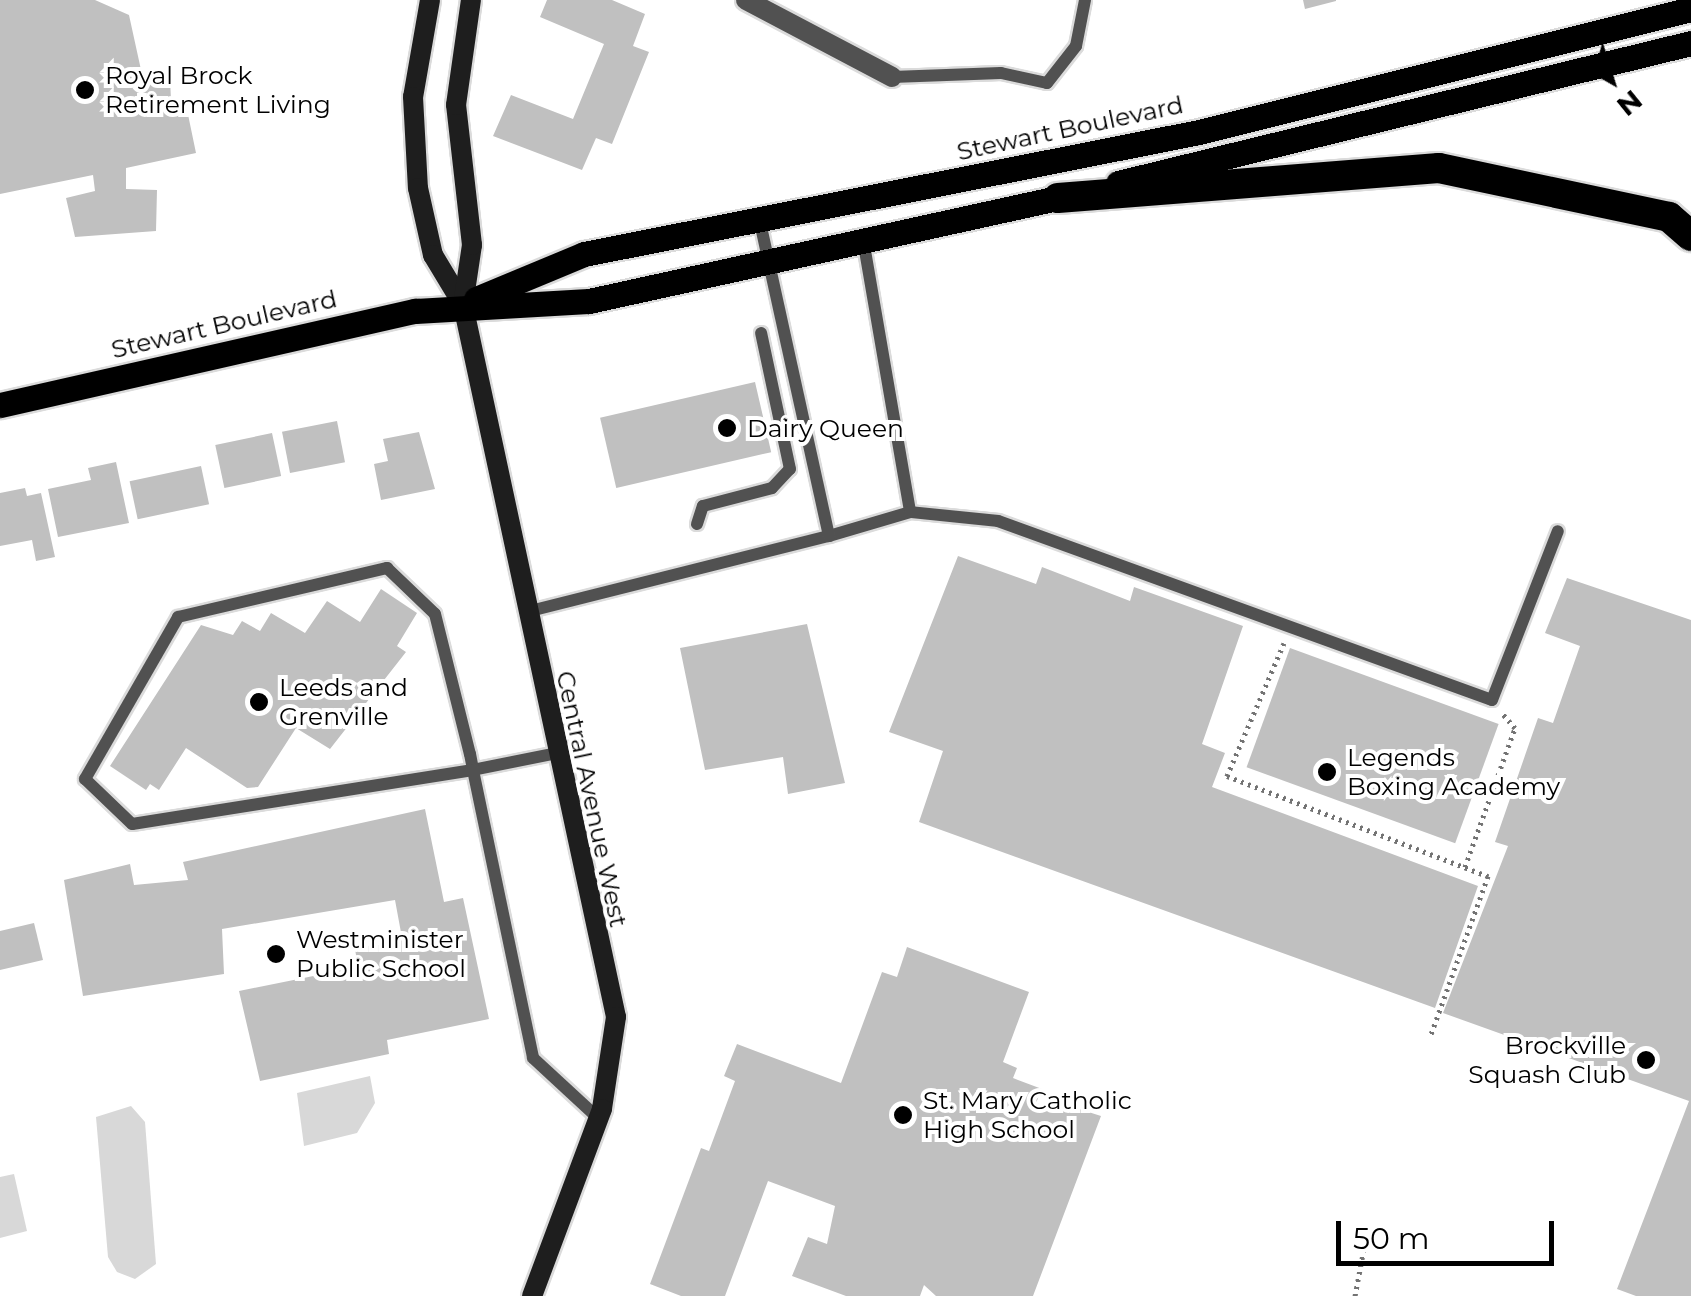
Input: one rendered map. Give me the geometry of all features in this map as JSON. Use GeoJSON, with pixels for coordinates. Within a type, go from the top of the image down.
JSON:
{"type":"FeatureCollection","features":[{"type":"Feature","properties":{"kind":"highway"},"geometry":{"type":"LineString","coordinates":[[1058,198],[1438,168],[1669,217],[1691,236]]}},
{"type":"Feature","properties":{"kind":"main road","name":"Stewart Boulevard"},"geometry":{"type":"LineString","coordinates":[[0,406],[462,305],[584,254],[1199,132],[1691,9]]}},
{"type":"Feature","properties":{"kind":"main road","name":"Stewart Boulevard"},"geometry":{"type":"LineString","coordinates":[[462,305],[589,301],[1058,198],[1691,42]]}},
{"type":"Feature","properties":{"kind":"street","name":"Central Avenue West"},"geometry":{"type":"LineString","coordinates":[[430,0],[412,141],[433,255],[462,305],[616,1018],[598,1118],[532,1296]]}},
{"type":"Feature","properties":{"kind":"street","name":"Central Avenue West"},"geometry":{"type":"LineString","coordinates":[[462,305],[472,246],[456,104],[471,0]]}},
{"type":"Feature","properties":{"kind":"street"},"geometry":{"type":"LineString","coordinates":[[746,0],[892,77]]}},
{"type":"Feature","properties":{"kind":"lane"},"geometry":{"type":"LineString","coordinates":[[892,77],[1001,73],[1047,83],[1076,46],[1085,0]]}},
{"type":"Feature","properties":{"kind":"lane"},"geometry":{"type":"LineString","coordinates":[[760,222],[772,258],[830,536]]}},
{"type":"Feature","properties":{"kind":"lane"},"geometry":{"type":"LineString","coordinates":[[863,239],[910,512]]}},
{"type":"Feature","properties":{"kind":"lane"},"geometry":{"type":"LineString","coordinates":[[697,524],[703,506],[772,488],[790,468],[761,333]]}},
{"type":"Feature","properties":{"kind":"lane"},"geometry":{"type":"LineString","coordinates":[[526,612],[830,536],[910,512],[998,521],[1492,700],[1558,530]]}},
{"type":"Feature","properties":{"kind":"lane"},"geometry":{"type":"LineString","coordinates":[[556,753],[474,770],[132,824],[85,779],[178,617],[387,568],[435,614],[474,770],[533,1058],[598,1118]]}},
{"type":"Feature","properties":{"kind":"path"},"geometry":{"type":"LineString","coordinates":[[1291,627],[1228,776],[1488,876],[1430,1036]]}},
{"type":"Feature","properties":{"kind":"path"},"geometry":{"type":"LineString","coordinates":[[1465,867],[1515,728],[1492,700]]}},
{"type":"Feature","properties":{"kind":"path"},"geometry":{"type":"LineString","coordinates":[[1355,1296],[1366,1244]]}},
{"type":"Feature","properties":{"kind":"shaded area"},"geometry":{"type":"Polygon","coordinates":[[[370,1076],[375,1103],[357,1133],[304,1146],[297,1093],[370,1076]]]}},
{"type":"Feature","properties":{"kind":"shaded area"},"geometry":{"type":"Polygon","coordinates":[[[131,1106],[145,1122],[156,1264],[135,1279],[117,1272],[108,1257],[96,1117],[131,1106]]]}},
{"type":"Feature","properties":{"kind":"shaded area"},"geometry":{"type":"Polygon","coordinates":[[[14,1174],[27,1231],[0,1238],[0,1177],[14,1174]]]}},
{"type":"Feature","properties":{"kind":"building","name":"Royal Brock Retirement Living"},"geometry":{"type":"Polygon","coordinates":[[[0,0],[95,0],[129,15],[143,79],[170,78],[171,100],[185,100],[196,153],[126,168],[126,189],[157,190],[156,231],[75,237],[66,198],[95,191],[93,175],[0,194],[0,0]]]}},
{"type":"Feature","properties":{"kind":"building"},"geometry":{"type":"Polygon","coordinates":[[[547,0],[612,0],[645,14],[633,46],[649,52],[612,144],[596,138],[582,170],[493,136],[511,95],[573,119],[604,44],[540,17],[547,0]]]}},
{"type":"Feature","properties":{"kind":"building"},"geometry":{"type":"Polygon","coordinates":[[[1303,0],[1336,0],[1336,1],[1305,9],[1303,0]]]}},
{"type":"Feature","properties":{"kind":"building"},"geometry":{"type":"Polygon","coordinates":[[[755,382],[771,452],[616,488],[600,418],[755,382]]]}},
{"type":"Feature","properties":{"kind":"building"},"geometry":{"type":"Polygon","coordinates":[[[337,421],[345,462],[290,473],[282,432],[337,421]]]}},
{"type":"Feature","properties":{"kind":"building"},"geometry":{"type":"Polygon","coordinates":[[[419,432],[435,489],[381,500],[374,464],[388,461],[383,439],[419,432]]]}},
{"type":"Feature","properties":{"kind":"building"},"geometry":{"type":"Polygon","coordinates":[[[272,433],[281,476],[224,488],[215,445],[272,433]]]}},
{"type":"Feature","properties":{"kind":"building"},"geometry":{"type":"Polygon","coordinates":[[[116,462],[129,523],[58,537],[48,489],[91,480],[88,468],[116,462]]]}},
{"type":"Feature","properties":{"kind":"building"},"geometry":{"type":"Polygon","coordinates":[[[201,466],[209,504],[138,519],[130,481],[201,466]]]}},
{"type":"Feature","properties":{"kind":"building"},"geometry":{"type":"Polygon","coordinates":[[[25,488],[27,496],[41,493],[55,557],[36,561],[32,540],[0,546],[0,493],[25,488]]]}},
{"type":"Feature","properties":{"kind":"building"},"geometry":{"type":"Polygon","coordinates":[[[958,556],[1036,584],[1042,567],[1130,601],[1134,587],[1243,626],[1202,744],[1225,753],[1212,787],[1478,886],[1435,1008],[919,822],[943,751],[889,732],[958,556]]]}},
{"type":"Feature","properties":{"kind":"building"},"geometry":{"type":"Polygon","coordinates":[[[1567,578],[1691,620],[1691,1296],[1636,1296],[1617,1289],[1689,1101],[1443,1013],[1508,846],[1495,842],[1538,718],[1553,723],[1580,646],[1545,633],[1567,578]]]}},
{"type":"Feature","properties":{"kind":"building","name":"Leeds and Grenville"},"geometry":{"type":"Polygon","coordinates":[[[381,589],[417,613],[397,646],[406,652],[330,749],[296,728],[258,787],[247,788],[186,748],[159,790],[150,784],[146,790],[110,766],[201,625],[233,635],[242,621],[260,631],[271,613],[305,633],[327,601],[360,622],[381,589]]]}},
{"type":"Feature","properties":{"kind":"building"},"geometry":{"type":"Polygon","coordinates":[[[807,624],[845,783],[788,794],[783,757],[705,770],[680,648],[807,624]]]}},
{"type":"Feature","properties":{"kind":"building"},"geometry":{"type":"Polygon","coordinates":[[[1290,648],[1499,724],[1455,843],[1247,767],[1290,648]]]}},
{"type":"Feature","properties":{"kind":"building"},"geometry":{"type":"Polygon","coordinates":[[[425,809],[444,902],[463,898],[489,1019],[387,1040],[389,1054],[260,1081],[239,991],[358,967],[355,949],[402,938],[395,900],[222,929],[224,974],[83,996],[64,880],[130,864],[134,885],[188,880],[183,862],[425,809]]]}},
{"type":"Feature","properties":{"kind":"building"},"geometry":{"type":"Polygon","coordinates":[[[34,923],[43,960],[0,970],[0,931],[34,923]]]}},
{"type":"Feature","properties":{"kind":"building"},"geometry":{"type":"Polygon","coordinates":[[[907,947],[1029,992],[1003,1062],[1017,1068],[1013,1078],[1042,1089],[1036,1103],[1055,1108],[1057,1102],[1101,1116],[1033,1296],[936,1296],[924,1285],[920,1296],[846,1296],[792,1276],[808,1237],[827,1244],[835,1206],[768,1181],[725,1296],[681,1296],[650,1284],[701,1148],[709,1151],[735,1081],[724,1076],[737,1044],[841,1083],[882,972],[897,977],[907,947]]]}},
{"type":"Feature","properties":{"kind":"place","name":"Royal Brock Retirement Living"},"geometry":{"type":"Point","coordinates":[85,90]}},
{"type":"Feature","properties":{"kind":"place","name":"Dairy Queen"},"geometry":{"type":"Point","coordinates":[727,428]}},
{"type":"Feature","properties":{"kind":"place","name":"Leeds and Grenville"},"geometry":{"type":"Point","coordinates":[259,702]}},
{"type":"Feature","properties":{"kind":"place","name":"Legends Boxing Academy"},"geometry":{"type":"Point","coordinates":[1327,772]}},
{"type":"Feature","properties":{"kind":"place","name":"Westminister Public School"},"geometry":{"type":"Point","coordinates":[276,954]}},
{"type":"Feature","properties":{"kind":"place","name":"Brockville Squash Club"},"geometry":{"type":"Point","coordinates":[1646,1060]}},
{"type":"Feature","properties":{"kind":"place","name":"St. Mary Catholic High School"},"geometry":{"type":"Point","coordinates":[903,1115]}}]}
